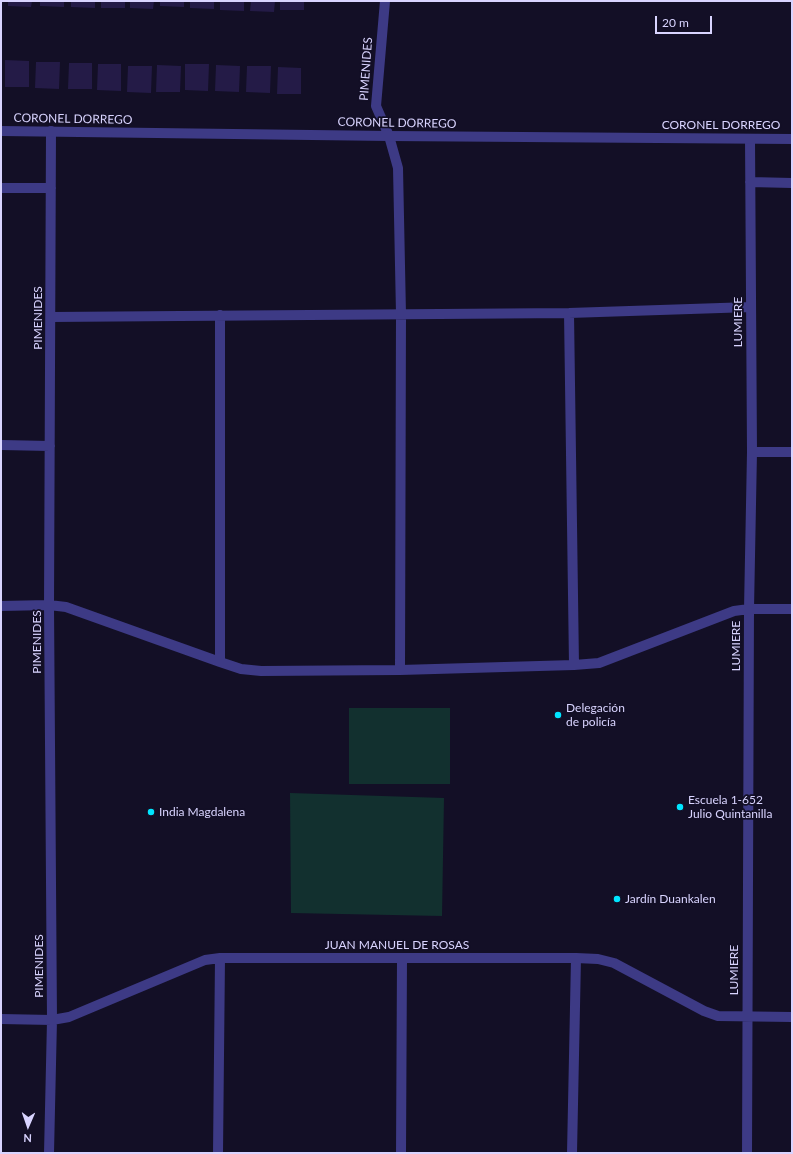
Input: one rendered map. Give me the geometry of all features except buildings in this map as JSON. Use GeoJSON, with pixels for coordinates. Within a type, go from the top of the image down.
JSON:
{"type":"FeatureCollection","features":[{"type":"Feature","properties":{"kind":"street","name":"PIMENIDES"},"geometry":{"type":"LineString","coordinates":[[385,1],[376,106],[389,136],[398,168],[401,314],[400,670]]}},
{"type":"Feature","properties":{"kind":"street","name":"CORONEL DORREGO"},"geometry":{"type":"LineString","coordinates":[[1,130],[389,136],[792,139]]}},
{"type":"Feature","properties":{"kind":"street","name":"PIMENIDES"},"geometry":{"type":"LineString","coordinates":[[49,1153],[52,1020],[49,605],[51,131]]}},
{"type":"Feature","properties":{"kind":"street","name":"LUMIERE"},"geometry":{"type":"LineString","coordinates":[[747,1153],[749,609],[752,452],[750,139]]}},
{"type":"Feature","properties":{"kind":"street"},"geometry":{"type":"LineString","coordinates":[[750,182],[792,183]]}},
{"type":"Feature","properties":{"kind":"street"},"geometry":{"type":"LineString","coordinates":[[1,188],[51,188]]}},
{"type":"Feature","properties":{"kind":"street"},"geometry":{"type":"LineString","coordinates":[[51,318],[570,313],[751,307]]}},
{"type":"Feature","properties":{"kind":"street"},"geometry":{"type":"LineString","coordinates":[[570,313],[574,665]]}},
{"type":"Feature","properties":{"kind":"street"},"geometry":{"type":"LineString","coordinates":[[220,316],[220,662]]}},
{"type":"Feature","properties":{"kind":"street"},"geometry":{"type":"LineString","coordinates":[[1,445],[50,446]]}},
{"type":"Feature","properties":{"kind":"street"},"geometry":{"type":"LineString","coordinates":[[752,452],[792,452]]}},
{"type":"Feature","properties":{"kind":"street"},"geometry":{"type":"LineString","coordinates":[[1,606],[49,605],[66,607],[241,669],[261,671],[400,670],[599,663],[734,611],[749,609],[792,608]]}},
{"type":"Feature","properties":{"kind":"street"},"geometry":{"type":"LineString","coordinates":[[218,1153],[220,958]]}},
{"type":"Feature","properties":{"kind":"street","name":"JUAN MANUEL DE ROSAS"},"geometry":{"type":"LineString","coordinates":[[1,1019],[52,1020],[69,1017],[205,960],[220,958],[598,959],[614,963],[704,1011],[718,1016],[792,1017]]}},
{"type":"Feature","properties":{"kind":"street"},"geometry":{"type":"LineString","coordinates":[[572,1153],[576,958]]}},
{"type":"Feature","properties":{"kind":"street"},"geometry":{"type":"LineString","coordinates":[[400,1153],[402,959]]}},
{"type":"Feature","properties":{"kind":"green space"},"geometry":{"type":"Polygon","coordinates":[[[349,708],[450,708],[450,784],[349,784],[349,708]]]}},
{"type":"Feature","properties":{"kind":"green space"},"geometry":{"type":"Polygon","coordinates":[[[290,793],[444,798],[442,916],[291,913],[290,793]]]}},
{"type":"Feature","properties":{"kind":"place","name":"Delegación de policía"},"geometry":{"type":"Point","coordinates":[558,715]}},
{"type":"Feature","properties":{"kind":"place","name":"Escuela 1-652 Julio Quintanilla"},"geometry":{"type":"Point","coordinates":[680,807]}},
{"type":"Feature","properties":{"kind":"place","name":"India Magdalena"},"geometry":{"type":"Point","coordinates":[151,812]}},
{"type":"Feature","properties":{"kind":"place","name":"Jardín Duankalen"},"geometry":{"type":"Point","coordinates":[617,899]}}]}
